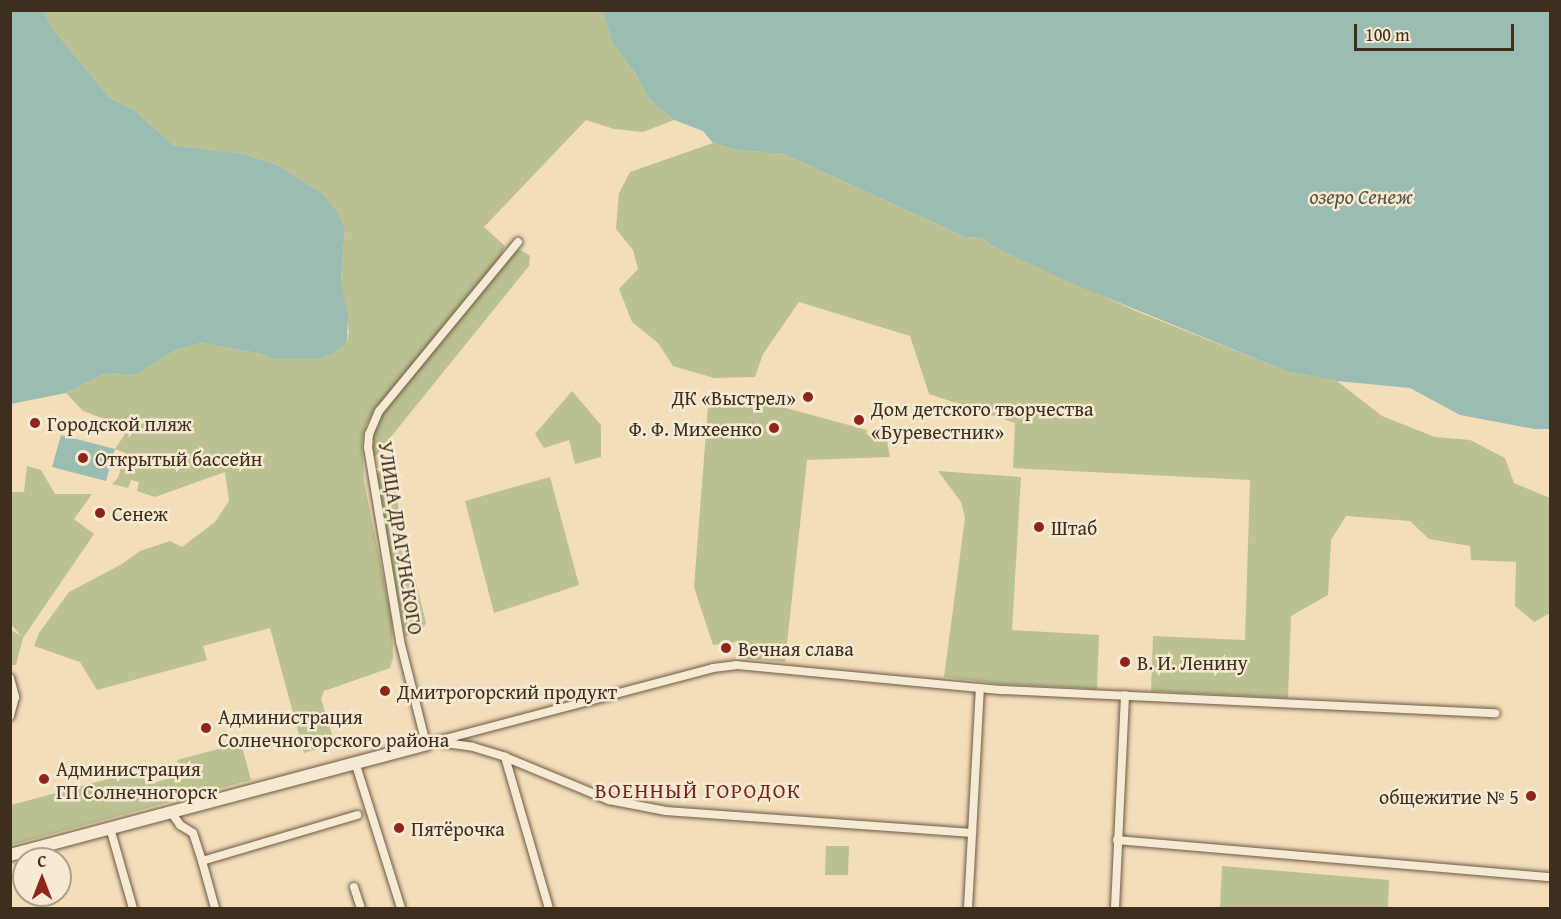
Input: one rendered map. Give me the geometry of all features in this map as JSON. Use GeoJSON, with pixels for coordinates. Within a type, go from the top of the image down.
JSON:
{"type":"FeatureCollection","features":[{"type":"Feature","properties":{"kind":"street","name":"УЛИЦА ДРАГУНСКОГО"},"geometry":{"type":"LineString","coordinates":[[430,743],[400,641],[368,447],[369,434],[379,411],[518,242]]}},
{"type":"Feature","properties":{"kind":"street"},"geometry":{"type":"LineString","coordinates":[[10,855],[355,762],[728,666],[980,688],[1496,713]]}},
{"type":"Feature","properties":{"kind":"street"},"geometry":{"type":"LineString","coordinates":[[10,678],[15,697],[10,716]]}},
{"type":"Feature","properties":{"kind":"street"},"geometry":{"type":"LineString","coordinates":[[968,909],[980,688]]}},
{"type":"Feature","properties":{"kind":"street"},"geometry":{"type":"LineString","coordinates":[[1115,909],[1125,695]]}},
{"type":"Feature","properties":{"kind":"street"},"geometry":{"type":"LineString","coordinates":[[430,743],[473,747],[505,757],[609,800],[666,811],[972,833]]}},
{"type":"Feature","properties":{"kind":"street"},"geometry":{"type":"LineString","coordinates":[[505,757],[549,909]]}},
{"type":"Feature","properties":{"kind":"street"},"geometry":{"type":"LineString","coordinates":[[355,762],[401,909]]}},
{"type":"Feature","properties":{"kind":"street"},"geometry":{"type":"LineString","coordinates":[[171,812],[180,825],[193,833],[215,909]]}},
{"type":"Feature","properties":{"kind":"street"},"geometry":{"type":"LineString","coordinates":[[202,861],[357,815]]}},
{"type":"Feature","properties":{"kind":"street"},"geometry":{"type":"LineString","coordinates":[[110,828],[133,909]]}},
{"type":"Feature","properties":{"kind":"street"},"geometry":{"type":"LineString","coordinates":[[1117,840],[1549,877]]}},
{"type":"Feature","properties":{"kind":"street"},"geometry":{"type":"LineString","coordinates":[[354,887],[361,909]]}},
{"type":"Feature","properties":{"kind":"green space"},"geometry":{"type":"Polygon","coordinates":[[[44,11],[603,11],[612,42],[635,73],[649,99],[674,120],[643,132],[614,129],[586,120],[484,227],[505,246],[497,263],[375,410],[366,425],[362,441],[364,481],[392,622],[393,658],[390,668],[324,691],[321,699],[334,741],[331,745],[304,753],[270,628],[203,646],[207,660],[97,690],[80,662],[34,646],[39,633],[69,592],[122,564],[140,551],[170,541],[182,547],[215,522],[229,501],[225,472],[155,497],[137,491],[139,482],[131,480],[128,488],[112,484],[118,478],[125,453],[115,449],[129,428],[83,411],[66,393],[102,375],[116,373],[127,376],[139,373],[176,350],[200,343],[258,353],[274,359],[292,358],[334,353],[347,342],[349,332],[341,280],[345,229],[322,193],[278,165],[244,154],[173,145],[134,110],[109,97],[53,29],[44,11]]]}},
{"type":"Feature","properties":{"kind":"green space"},"geometry":{"type":"Polygon","coordinates":[[[713,143],[736,150],[784,154],[965,237],[982,238],[992,246],[1136,311],[1288,372],[1337,381],[1382,416],[1435,437],[1470,440],[1505,458],[1514,483],[1550,498],[1550,613],[1534,622],[1515,606],[1516,562],[1471,560],[1470,546],[1429,539],[1410,521],[1346,516],[1331,540],[1328,595],[1291,616],[1288,698],[1151,691],[1153,636],[1245,640],[1250,480],[1013,468],[1015,423],[929,394],[910,336],[799,302],[763,354],[755,377],[714,378],[673,366],[658,343],[632,322],[619,289],[638,269],[633,250],[616,229],[619,193],[630,172],[713,143]]]}},
{"type":"Feature","properties":{"kind":"green space"},"geometry":{"type":"Polygon","coordinates":[[[521,250],[530,256],[529,266],[373,459],[370,445],[375,425],[385,410],[515,251],[521,250]]]}},
{"type":"Feature","properties":{"kind":"green space"},"geometry":{"type":"Polygon","coordinates":[[[572,391],[601,425],[601,457],[575,464],[569,440],[544,448],[535,434],[572,391]]]}},
{"type":"Feature","properties":{"kind":"green space"},"geometry":{"type":"Polygon","coordinates":[[[731,393],[867,430],[866,434],[887,441],[890,457],[807,460],[785,662],[737,658],[738,642],[713,645],[694,587],[708,407],[717,396],[731,393]]]}},
{"type":"Feature","properties":{"kind":"green space"},"geometry":{"type":"Polygon","coordinates":[[[391,465],[394,470],[399,513],[426,623],[420,633],[405,636],[376,477],[384,466],[391,465]]]}},
{"type":"Feature","properties":{"kind":"green space"},"geometry":{"type":"Polygon","coordinates":[[[27,466],[41,470],[55,494],[92,494],[74,519],[94,534],[23,638],[16,665],[11,665],[11,630],[21,636],[11,624],[11,492],[24,492],[27,466]]]}},
{"type":"Feature","properties":{"kind":"green space"},"geometry":{"type":"Polygon","coordinates":[[[938,471],[1021,477],[1012,630],[1099,635],[1097,689],[1002,684],[944,677],[965,518],[961,502],[938,471]]]}},
{"type":"Feature","properties":{"kind":"green space"},"geometry":{"type":"Polygon","coordinates":[[[550,477],[579,585],[494,613],[465,501],[550,477]]]}},
{"type":"Feature","properties":{"kind":"green space"},"geometry":{"type":"Polygon","coordinates":[[[241,743],[251,780],[11,845],[11,805],[142,770],[146,785],[181,775],[177,760],[241,743]]]}},
{"type":"Feature","properties":{"kind":"green space"},"geometry":{"type":"Polygon","coordinates":[[[826,846],[849,846],[848,875],[825,875],[826,846]]]}},
{"type":"Feature","properties":{"kind":"green space"},"geometry":{"type":"Polygon","coordinates":[[[1222,866],[1389,880],[1388,908],[1220,908],[1222,866]]]}},
{"type":"Feature","properties":{"kind":"water"},"geometry":{"type":"Polygon","coordinates":[[[11,10],[44,11],[53,29],[109,97],[134,110],[173,145],[244,154],[278,165],[322,193],[337,212],[345,229],[341,280],[348,315],[347,342],[334,353],[318,359],[274,359],[258,353],[200,343],[176,350],[139,373],[126,376],[116,373],[102,375],[66,393],[11,404],[11,10]]]}},
{"type":"Feature","properties":{"kind":"water","name":"озеро Сенеж"},"geometry":{"type":"Polygon","coordinates":[[[603,11],[1550,11],[1550,429],[1534,429],[1460,415],[1410,388],[1337,381],[1288,372],[1076,285],[992,246],[982,238],[965,237],[784,154],[736,150],[713,143],[703,131],[674,120],[649,99],[635,73],[612,42],[603,11]]]}},
{"type":"Feature","properties":{"kind":"water","name":"Открытый бассейн"},"geometry":{"type":"Polygon","coordinates":[[[61,435],[115,449],[106,481],[52,467],[61,435]]]}},
{"type":"Feature","properties":{"kind":"place","name":"ДК «Выстрел»"},"geometry":{"type":"Point","coordinates":[808,397]}},
{"type":"Feature","properties":{"kind":"place","name":"Дом детского творчества «Буревестник»"},"geometry":{"type":"Point","coordinates":[859,420]}},
{"type":"Feature","properties":{"kind":"place","name":"Городской пляж"},"geometry":{"type":"Point","coordinates":[35,423]}},
{"type":"Feature","properties":{"kind":"place","name":"Ф. Ф. Михеенко"},"geometry":{"type":"Point","coordinates":[774,428]}},
{"type":"Feature","properties":{"kind":"place","name":"Открытый бассейн"},"geometry":{"type":"Point","coordinates":[83,458]}},
{"type":"Feature","properties":{"kind":"place","name":"Сенеж"},"geometry":{"type":"Point","coordinates":[100,513]}},
{"type":"Feature","properties":{"kind":"place","name":"Штаб"},"geometry":{"type":"Point","coordinates":[1039,527]}},
{"type":"Feature","properties":{"kind":"place","name":"Вечная слава"},"geometry":{"type":"Point","coordinates":[726,648]}},
{"type":"Feature","properties":{"kind":"place","name":"В. И. Ленину"},"geometry":{"type":"Point","coordinates":[1125,662]}},
{"type":"Feature","properties":{"kind":"place","name":"Дмитрогорский продукт"},"geometry":{"type":"Point","coordinates":[385,691]}},
{"type":"Feature","properties":{"kind":"place","name":"Администрация Солнечногорского района"},"geometry":{"type":"Point","coordinates":[206,728]}},
{"type":"Feature","properties":{"kind":"place","name":"Администрация ГП Солнечногорск"},"geometry":{"type":"Point","coordinates":[44,779]}},
{"type":"Feature","properties":{"kind":"place","name":"общежитие № 5"},"geometry":{"type":"Point","coordinates":[1531,796]}},
{"type":"Feature","properties":{"kind":"place","name":"Пятёрочка"},"geometry":{"type":"Point","coordinates":[399,828]}},
{"type":"Feature","properties":{"kind":"district","name":"ВОЕННЫЙ ГОРОДОК"},"geometry":{"type":"Point","coordinates":[698,791]}}]}
